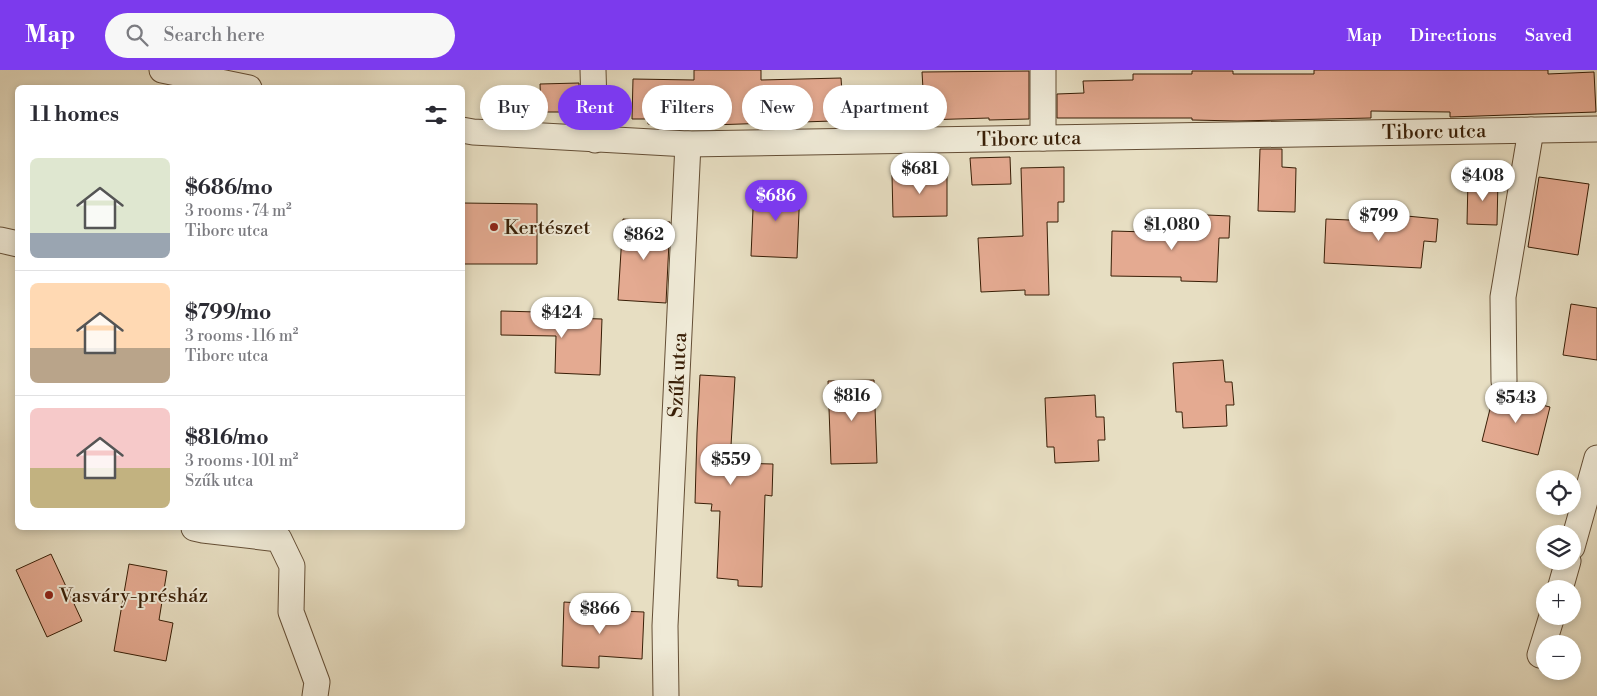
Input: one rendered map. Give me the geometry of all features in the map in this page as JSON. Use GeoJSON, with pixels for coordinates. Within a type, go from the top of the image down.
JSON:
{"type":"FeatureCollection","features":[{"type":"Feature","properties":{"kind":"street"},"geometry":{"type":"LineString","coordinates":[[593,70],[595,140]]}},
{"type":"Feature","properties":{"kind":"street"},"geometry":{"type":"LineString","coordinates":[[1043,70],[1043,138]]}},
{"type":"Feature","properties":{"kind":"street"},"geometry":{"type":"LineString","coordinates":[[165,76],[228,85]]}},
{"type":"Feature","properties":{"kind":"street","name":"Tiborc utca"},"geometry":{"type":"LineString","coordinates":[[465,130],[595,140],[688,144],[1597,129]]}},
{"type":"Feature","properties":{"kind":"street"},"geometry":{"type":"LineString","coordinates":[[1504,381],[1503,297],[1531,130]]}},
{"type":"Feature","properties":{"kind":"street","name":"Szűk utca"},"geometry":{"type":"LineString","coordinates":[[666,696],[665,626],[688,144]]}},
{"type":"Feature","properties":{"kind":"street"},"geometry":{"type":"LineString","coordinates":[[0,240],[15,243]]}},
{"type":"Feature","properties":{"kind":"street"},"geometry":{"type":"LineString","coordinates":[[1578,525],[1597,458]]}},
{"type":"Feature","properties":{"kind":"street"},"geometry":{"type":"LineString","coordinates":[[203,530],[279,539],[292,566],[291,612],[317,682],[315,696]]}},
{"type":"Feature","properties":{"kind":"building"},"geometry":{"type":"Polygon","coordinates":[[[694,70],[761,70],[761,80],[841,78],[841,85],[823,85],[823,121],[813,122],[813,85],[742,85],[742,124],[732,124],[732,85],[642,85],[642,119],[632,119],[633,79],[694,80],[694,70]]]}},
{"type":"Feature","properties":{"kind":"building"},"geometry":{"type":"Polygon","coordinates":[[[1314,70],[1548,70],[1548,74],[1594,72],[1596,112],[1450,117],[1450,112],[1371,111],[1371,118],[1237,121],[1192,120],[1192,118],[1057,118],[1057,94],[1084,93],[1083,81],[1133,80],[1133,74],[1192,74],[1192,71],[1233,71],[1233,74],[1314,74],[1314,70]]]}},
{"type":"Feature","properties":{"kind":"building"},"geometry":{"type":"Polygon","coordinates":[[[1029,71],[1029,119],[989,120],[989,118],[947,119],[947,85],[923,85],[922,72],[1029,71]]]}},
{"type":"Feature","properties":{"kind":"building"},"geometry":{"type":"Polygon","coordinates":[[[579,83],[579,85],[558,85],[558,112],[548,112],[548,85],[540,84],[579,83]]]}},
{"type":"Feature","properties":{"kind":"building"},"geometry":{"type":"Polygon","coordinates":[[[1260,149],[1282,149],[1282,167],[1296,168],[1295,212],[1258,211],[1260,149]]]}},
{"type":"Feature","properties":{"kind":"building"},"geometry":{"type":"Polygon","coordinates":[[[1010,157],[1011,184],[972,185],[970,158],[1010,157]]]}},
{"type":"Feature","properties":{"kind":"building"},"geometry":{"type":"Polygon","coordinates":[[[1064,167],[1064,202],[1058,202],[1058,222],[1047,222],[1049,295],[1025,295],[1025,290],[981,292],[978,238],[1023,236],[1021,168],[1064,167]]]}},
{"type":"Feature","properties":{"kind":"building"},"geometry":{"type":"Polygon","coordinates":[[[947,174],[947,216],[893,217],[892,175],[947,174]]]}},
{"type":"Feature","properties":{"kind":"building"},"geometry":{"type":"Polygon","coordinates":[[[1539,177],[1589,184],[1578,255],[1528,247],[1539,177]]]}},
{"type":"Feature","properties":{"kind":"building"},"geometry":{"type":"Polygon","coordinates":[[[1468,179],[1498,179],[1497,225],[1467,224],[1468,179]]]}},
{"type":"Feature","properties":{"kind":"building"},"geometry":{"type":"Polygon","coordinates":[[[754,186],[800,188],[797,258],[751,256],[754,186]]]}},
{"type":"Feature","properties":{"kind":"building"},"geometry":{"type":"Polygon","coordinates":[[[465,203],[537,204],[537,264],[465,264],[465,203]]]}},
{"type":"Feature","properties":{"kind":"building"},"geometry":{"type":"Polygon","coordinates":[[[1184,214],[1230,216],[1229,238],[1219,238],[1217,282],[1181,281],[1181,277],[1111,276],[1112,231],[1183,233],[1184,214]]]}},
{"type":"Feature","properties":{"kind":"building"},"geometry":{"type":"Polygon","coordinates":[[[1396,215],[1438,219],[1436,242],[1424,241],[1421,268],[1324,263],[1326,219],[1395,222],[1396,215]]]}},
{"type":"Feature","properties":{"kind":"building"},"geometry":{"type":"Polygon","coordinates":[[[623,219],[670,222],[666,303],[618,300],[623,219]]]}},
{"type":"Feature","properties":{"kind":"building"},"geometry":{"type":"Polygon","coordinates":[[[1571,304],[1597,308],[1597,360],[1563,355],[1571,304]]]}},
{"type":"Feature","properties":{"kind":"building"},"geometry":{"type":"Polygon","coordinates":[[[501,311],[537,312],[537,317],[602,319],[600,375],[555,373],[556,336],[501,335],[501,311]]]}},
{"type":"Feature","properties":{"kind":"building"},"geometry":{"type":"Polygon","coordinates":[[[1223,360],[1225,382],[1232,382],[1234,405],[1226,405],[1227,426],[1183,428],[1182,412],[1176,412],[1173,363],[1223,360]]]}},
{"type":"Feature","properties":{"kind":"building"},"geometry":{"type":"Polygon","coordinates":[[[700,375],[735,377],[730,463],[773,464],[772,496],[765,495],[762,587],[738,586],[738,580],[717,578],[720,511],[711,511],[712,504],[695,503],[700,375]]]}},
{"type":"Feature","properties":{"kind":"building"},"geometry":{"type":"Polygon","coordinates":[[[874,380],[877,463],[831,464],[828,381],[874,380]]]}},
{"type":"Feature","properties":{"kind":"building"},"geometry":{"type":"Polygon","coordinates":[[[1494,393],[1550,407],[1538,455],[1482,441],[1494,393]]]}},
{"type":"Feature","properties":{"kind":"building"},"geometry":{"type":"Polygon","coordinates":[[[1095,395],[1096,417],[1104,417],[1105,440],[1098,440],[1099,461],[1055,463],[1054,447],[1047,447],[1045,398],[1095,395]]]}},
{"type":"Feature","properties":{"kind":"building","name":"Vasváry-présház"},"geometry":{"type":"Polygon","coordinates":[[[51,554],[82,621],[47,637],[16,570],[51,554]]]}},
{"type":"Feature","properties":{"kind":"building"},"geometry":{"type":"Polygon","coordinates":[[[129,564],[167,571],[159,620],[173,623],[166,661],[114,651],[129,564]]]}},
{"type":"Feature","properties":{"kind":"building"},"geometry":{"type":"Polygon","coordinates":[[[564,602],[594,604],[594,610],[644,612],[642,659],[599,656],[599,668],[562,666],[564,602]]]}},
{"type":"Feature","properties":{"kind":"place","name":"Kertészet"},"geometry":{"type":"Point","coordinates":[494,227]}},
{"type":"Feature","properties":{"kind":"place","name":"Vasváry-présház"},"geometry":{"type":"Point","coordinates":[49,595]}}]}
